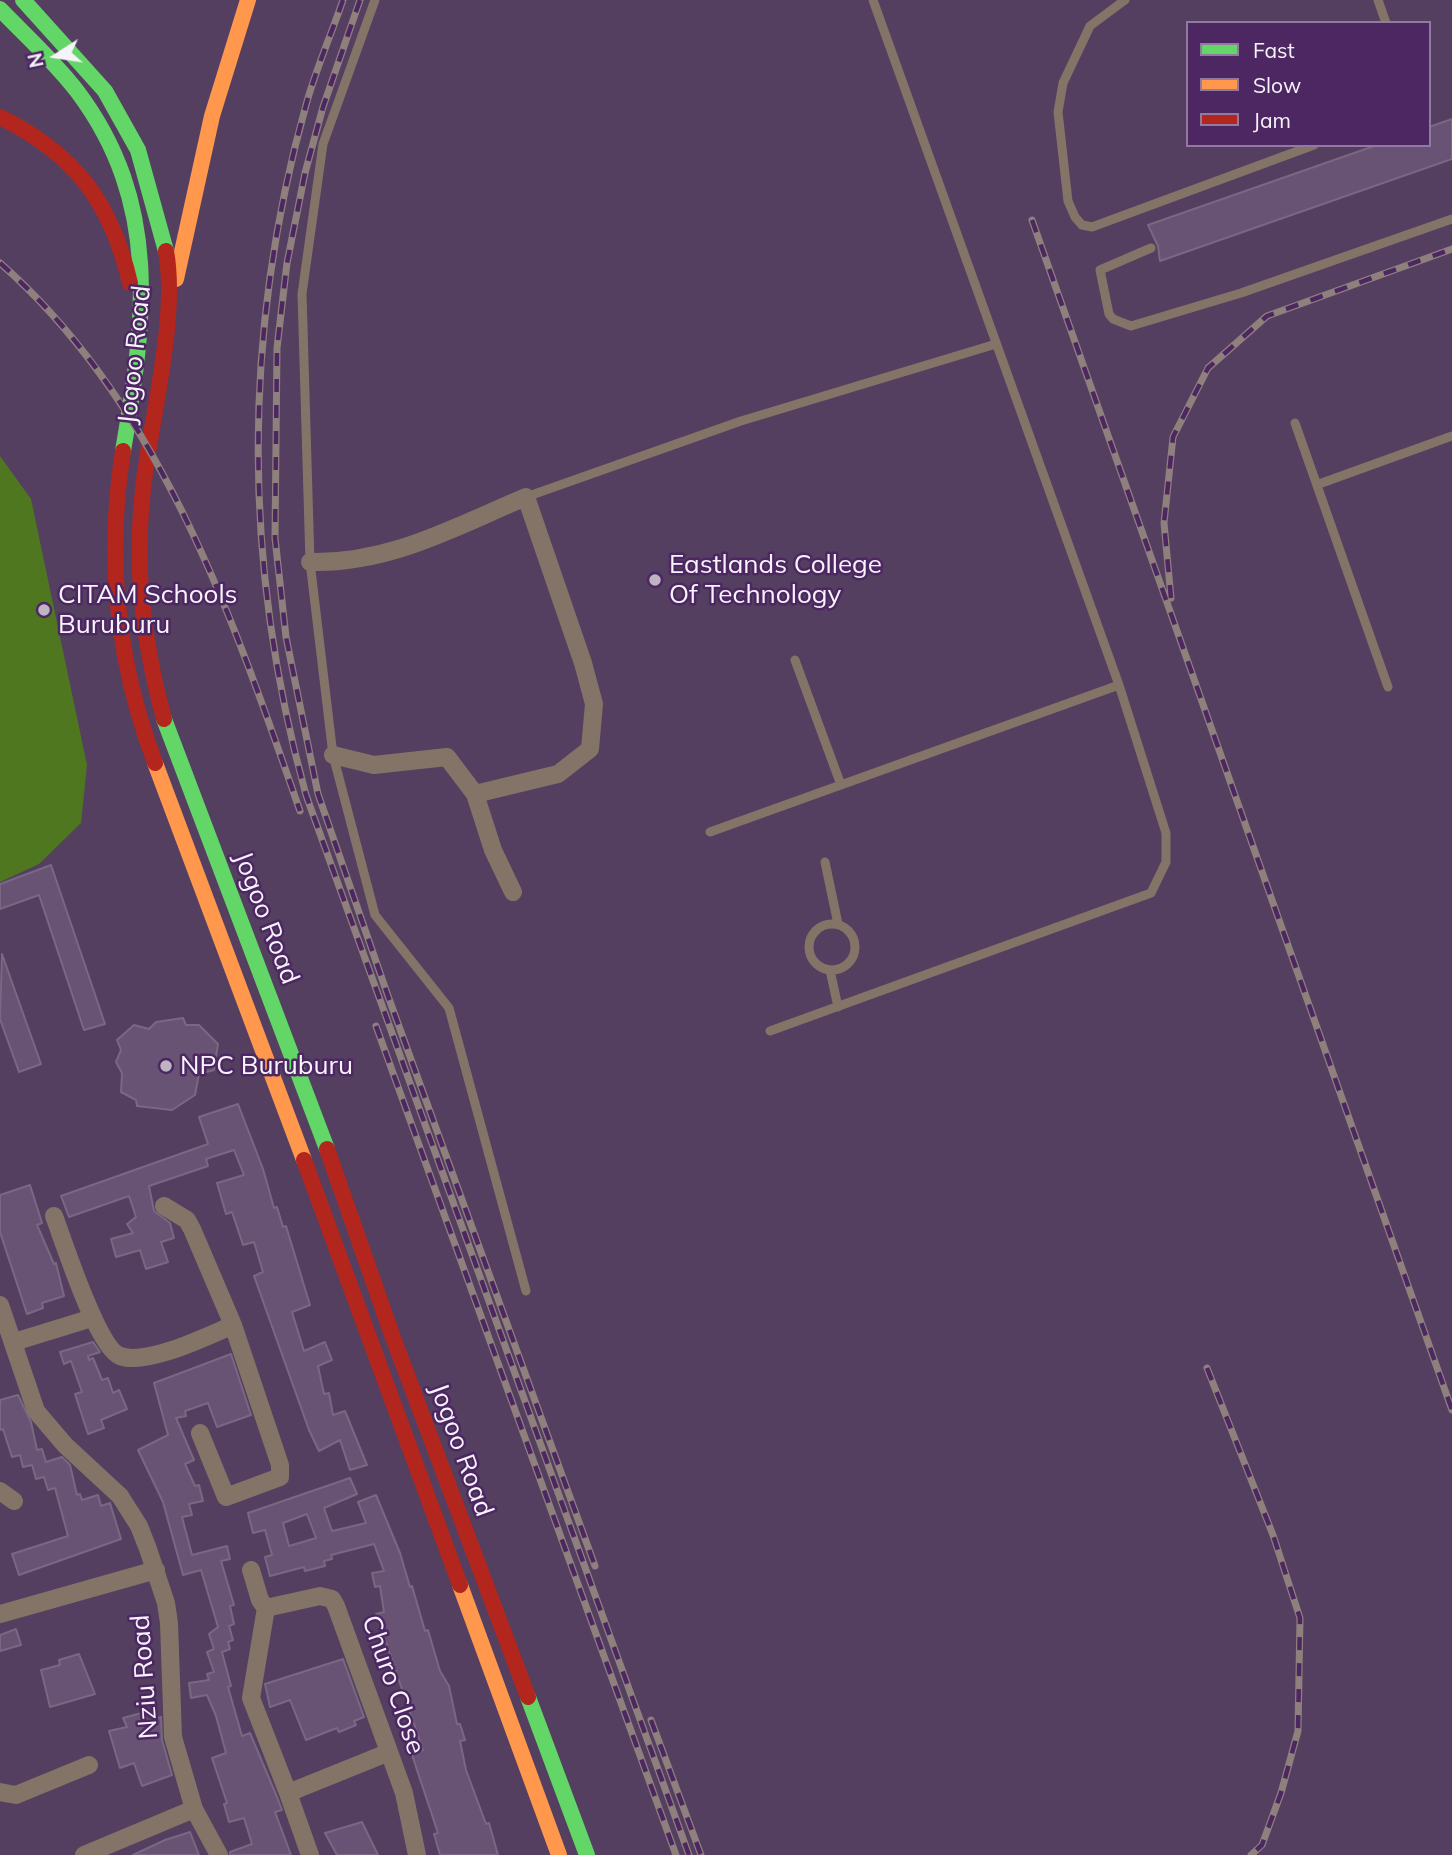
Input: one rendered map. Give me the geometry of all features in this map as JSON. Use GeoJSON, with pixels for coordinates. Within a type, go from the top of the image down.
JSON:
{"type":"FeatureCollection","features":[{"type":"Feature","properties":{"kind":"main road","name":"Jogoo Road"},"geometry":{"type":"LineString","coordinates":[[23,0],[105,91],[138,150],[149,177],[167,258],[166,326],[144,489],[139,590],[148,658],[165,722],[291,1048],[392,1335],[587,1855]]}},
{"type":"Feature","properties":{"kind":"main road"},"geometry":{"type":"LineString","coordinates":[[166,326],[212,116],[248,0]]}},
{"type":"Feature","properties":{"kind":"main road","name":"Jogoo Road"},"geometry":{"type":"LineString","coordinates":[[0,9],[79,94],[105,134],[135,208],[144,298],[140,346],[114,514],[114,596],[129,678],[151,752],[341,1259],[559,1855]]}},
{"type":"Feature","properties":{"kind":"main road"},"geometry":{"type":"LineString","coordinates":[[0,117],[47,143],[73,167],[100,201],[121,241],[140,346]]}},
{"type":"Feature","properties":{"kind":"street"},"geometry":{"type":"LineString","coordinates":[[310,562],[343,563],[392,554],[526,497],[583,663],[594,704],[590,749],[558,774],[475,794]]}},
{"type":"Feature","properties":{"kind":"street"},"geometry":{"type":"LineString","coordinates":[[333,755],[374,765],[447,757],[475,794],[493,850],[513,892]]}},
{"type":"Feature","properties":{"kind":"street"},"geometry":{"type":"LineString","coordinates":[[164,1206],[187,1220],[192,1229],[233,1325],[280,1465],[280,1477],[226,1497],[200,1433]]}},
{"type":"Feature","properties":{"kind":"street"},"geometry":{"type":"LineString","coordinates":[[54,1216],[92,1318],[115,1353],[131,1358],[167,1351],[233,1325]]}},
{"type":"Feature","properties":{"kind":"street","name":"Nziu Road"},"geometry":{"type":"LineString","coordinates":[[0,1305],[36,1411],[65,1445],[120,1496],[139,1526],[156,1570],[169,1623],[173,1737],[194,1809],[219,1855]]}},
{"type":"Feature","properties":{"kind":"street"},"geometry":{"type":"LineString","coordinates":[[14,1342],[92,1318]]}},
{"type":"Feature","properties":{"kind":"street"},"geometry":{"type":"LineString","coordinates":[[0,1614],[156,1570]]}},
{"type":"Feature","properties":{"kind":"street"},"geometry":{"type":"LineString","coordinates":[[251,1570],[260,1600],[266,1608],[251,1698],[310,1855]]}},
{"type":"Feature","properties":{"kind":"street","name":"Churo Close"},"geometry":{"type":"LineString","coordinates":[[266,1608],[320,1596],[332,1600],[343,1621],[387,1753],[404,1793],[417,1855]]}},
{"type":"Feature","properties":{"kind":"street"},"geometry":{"type":"LineString","coordinates":[[288,1793],[387,1753]]}},
{"type":"Feature","properties":{"kind":"street"},"geometry":{"type":"LineString","coordinates":[[0,1792],[16,1795],[89,1766]]}},
{"type":"Feature","properties":{"kind":"street"},"geometry":{"type":"LineString","coordinates":[[84,1855],[194,1809]]}},
{"type":"Feature","properties":{"kind":"lane"},"geometry":{"type":"LineString","coordinates":[[375,0],[324,144],[302,294],[310,562],[333,755],[375,915],[449,1008],[526,1290]]}},
{"type":"Feature","properties":{"kind":"lane"},"geometry":{"type":"LineString","coordinates":[[770,1031],[1151,893],[1166,862],[1166,833],[1119,685],[873,0]]}},
{"type":"Feature","properties":{"kind":"lane"},"geometry":{"type":"LineString","coordinates":[[1125,0],[1090,26],[1063,83],[1058,112],[1068,201],[1074,217],[1082,225],[1093,227],[1309,147]]}},
{"type":"Feature","properties":{"kind":"lane"},"geometry":{"type":"LineString","coordinates":[[1378,0],[1385,21]]}},
{"type":"Feature","properties":{"kind":"lane"},"geometry":{"type":"LineString","coordinates":[[1151,248],[1100,270],[1109,314],[1122,324],[1131,326],[1241,293],[1452,219]]}},
{"type":"Feature","properties":{"kind":"lane"},"geometry":{"type":"LineString","coordinates":[[526,497],[741,421],[996,344]]}},
{"type":"Feature","properties":{"kind":"lane"},"geometry":{"type":"LineString","coordinates":[[1295,423],[1319,484],[1388,687]]}},
{"type":"Feature","properties":{"kind":"lane"},"geometry":{"type":"LineString","coordinates":[[1319,484],[1452,436]]}},
{"type":"Feature","properties":{"kind":"lane"},"geometry":{"type":"LineString","coordinates":[[795,660],[841,785]]}},
{"type":"Feature","properties":{"kind":"lane"},"geometry":{"type":"LineString","coordinates":[[710,832],[1119,685]]}},
{"type":"Feature","properties":{"kind":"lane"},"geometry":{"type":"LineString","coordinates":[[825,862],[838,923],[852,934],[855,951],[846,965],[830,970],[816,964],[808,950],[811,935],[823,925],[838,923]]}},
{"type":"Feature","properties":{"kind":"lane"},"geometry":{"type":"LineString","coordinates":[[830,970],[838,1007]]}},
{"type":"Feature","properties":{"kind":"green space"},"geometry":{"type":"Polygon","coordinates":[[[0,456],[31,499],[87,765],[81,823],[39,864],[0,882],[0,456]]]}},
{"type":"Feature","properties":{"kind":"building"},"geometry":{"type":"Polygon","coordinates":[[[1452,119],[1452,159],[1160,261],[1158,246],[1148,225],[1371,147],[1431,147],[1431,126],[1452,119]]]}},
{"type":"Feature","properties":{"kind":"building"},"geometry":{"type":"Polygon","coordinates":[[[51,865],[105,1024],[84,1030],[39,895],[0,909],[0,884],[51,865]]]}},
{"type":"Feature","properties":{"kind":"building"},"geometry":{"type":"Polygon","coordinates":[[[2,954],[41,1064],[19,1072],[0,1019],[2,954]]]}},
{"type":"Feature","properties":{"kind":"building","name":"NPC Buruburu"},"geometry":{"type":"Polygon","coordinates":[[[183,1018],[186,1025],[199,1025],[218,1044],[214,1070],[199,1074],[195,1095],[172,1110],[137,1106],[136,1100],[121,1092],[122,1073],[116,1062],[121,1050],[117,1040],[134,1025],[149,1029],[156,1022],[183,1018]]]}},
{"type":"Feature","properties":{"kind":"building"},"geometry":{"type":"Polygon","coordinates":[[[238,1104],[263,1169],[274,1208],[277,1207],[283,1227],[286,1226],[310,1305],[292,1312],[304,1351],[325,1342],[332,1360],[318,1366],[324,1394],[329,1393],[333,1415],[345,1411],[367,1465],[350,1470],[340,1440],[319,1451],[309,1430],[254,1276],[263,1272],[254,1242],[243,1245],[232,1212],[226,1214],[217,1183],[244,1175],[234,1150],[206,1159],[208,1166],[149,1186],[154,1211],[170,1223],[174,1238],[161,1242],[168,1262],[146,1269],[140,1250],[116,1257],[111,1239],[133,1233],[127,1224],[136,1217],[129,1196],[69,1217],[61,1196],[208,1144],[199,1117],[238,1104]]]}},
{"type":"Feature","properties":{"kind":"building"},"geometry":{"type":"Polygon","coordinates":[[[30,1185],[42,1223],[37,1225],[54,1264],[56,1263],[64,1296],[42,1303],[43,1308],[27,1314],[0,1232],[0,1195],[30,1185]]]}},
{"type":"Feature","properties":{"kind":"building"},"geometry":{"type":"Polygon","coordinates":[[[93,1342],[100,1352],[88,1356],[89,1360],[93,1358],[102,1380],[108,1378],[113,1393],[119,1390],[127,1409],[101,1420],[104,1428],[88,1434],[75,1394],[82,1392],[71,1361],[64,1364],[60,1352],[93,1342]]]}},
{"type":"Feature","properties":{"kind":"building"},"geometry":{"type":"Polygon","coordinates":[[[231,1354],[251,1415],[217,1427],[208,1403],[185,1411],[186,1416],[176,1418],[194,1460],[185,1464],[195,1486],[199,1485],[203,1501],[189,1504],[192,1515],[182,1517],[192,1555],[227,1546],[230,1559],[221,1561],[234,1605],[230,1606],[234,1624],[229,1626],[233,1640],[228,1642],[230,1649],[222,1652],[231,1686],[228,1687],[242,1736],[250,1733],[282,1810],[275,1812],[291,1855],[230,1855],[230,1852],[252,1844],[244,1818],[229,1822],[224,1804],[227,1803],[212,1758],[226,1753],[216,1716],[207,1695],[191,1698],[189,1683],[209,1680],[207,1674],[214,1672],[207,1652],[214,1649],[209,1634],[218,1627],[201,1570],[183,1575],[163,1502],[138,1450],[168,1435],[154,1383],[231,1354]]]}},
{"type":"Feature","properties":{"kind":"building"},"geometry":{"type":"Polygon","coordinates":[[[18,1395],[31,1422],[37,1450],[42,1449],[46,1462],[62,1457],[70,1465],[77,1495],[80,1494],[82,1500],[98,1495],[101,1506],[110,1503],[121,1539],[19,1575],[12,1554],[68,1536],[55,1488],[48,1490],[44,1477],[36,1479],[32,1465],[23,1467],[20,1455],[12,1457],[3,1429],[0,1430],[0,1400],[18,1395]]]}},
{"type":"Feature","properties":{"kind":"building"},"geometry":{"type":"Polygon","coordinates":[[[350,1478],[357,1494],[324,1508],[332,1531],[366,1523],[358,1502],[376,1495],[400,1553],[410,1587],[412,1586],[425,1631],[428,1630],[440,1671],[449,1686],[457,1724],[460,1724],[465,1740],[460,1741],[466,1770],[486,1824],[489,1823],[498,1855],[440,1855],[434,1834],[438,1833],[412,1755],[423,1750],[376,1614],[384,1612],[380,1586],[375,1587],[372,1573],[384,1571],[374,1544],[331,1555],[332,1559],[324,1561],[325,1566],[305,1571],[304,1567],[270,1576],[265,1557],[272,1555],[265,1530],[253,1533],[248,1513],[350,1478]],[[307,1514],[283,1523],[289,1546],[316,1538],[307,1514]]]}},
{"type":"Feature","properties":{"kind":"building"},"geometry":{"type":"Polygon","coordinates":[[[16,1629],[21,1645],[0,1651],[0,1635],[16,1629]]]}},
{"type":"Feature","properties":{"kind":"building"},"geometry":{"type":"Polygon","coordinates":[[[79,1654],[95,1694],[50,1707],[41,1670],[60,1665],[59,1660],[79,1654]]]}},
{"type":"Feature","properties":{"kind":"building"},"geometry":{"type":"Polygon","coordinates":[[[343,1659],[364,1717],[354,1721],[356,1725],[339,1732],[337,1728],[306,1740],[290,1700],[270,1707],[265,1684],[343,1659]]]}},
{"type":"Feature","properties":{"kind":"building"},"geometry":{"type":"Polygon","coordinates":[[[145,1712],[147,1721],[161,1717],[162,1740],[172,1775],[142,1786],[134,1763],[120,1768],[109,1731],[127,1727],[123,1718],[145,1712]]]}},
{"type":"Feature","properties":{"kind":"building"},"geometry":{"type":"Polygon","coordinates":[[[362,1822],[378,1855],[337,1855],[325,1833],[362,1822]]]}},
{"type":"Feature","properties":{"kind":"building"},"geometry":{"type":"Polygon","coordinates":[[[190,1832],[199,1855],[133,1855],[165,1840],[190,1832]]]}},
{"type":"Feature","properties":{"kind":"railway"},"geometry":{"type":"LineString","coordinates":[[343,0],[306,105],[285,191],[270,277],[261,364],[258,450],[261,536],[270,623],[285,709],[306,795],[689,1855]]}},
{"type":"Feature","properties":{"kind":"railway"},"geometry":{"type":"LineString","coordinates":[[360,0],[323,107],[305,173],[287,263],[277,348],[275,538],[286,637],[318,794],[388,996],[595,1566]]}},
{"type":"Feature","properties":{"kind":"railway"},"geometry":{"type":"LineString","coordinates":[[1032,220],[1452,1410]]}},
{"type":"Feature","properties":{"kind":"railway"},"geometry":{"type":"LineString","coordinates":[[1171,598],[1164,523],[1173,437],[1208,368],[1267,316],[1452,249]]}},
{"type":"Feature","properties":{"kind":"railway"},"geometry":{"type":"LineString","coordinates":[[0,263],[56,319],[105,380],[147,446],[184,516],[217,589],[247,663],[300,811]]}},
{"type":"Feature","properties":{"kind":"railway"},"geometry":{"type":"LineString","coordinates":[[376,1026],[676,1855]]}},
{"type":"Feature","properties":{"kind":"railway"},"geometry":{"type":"LineString","coordinates":[[1207,1368],[1273,1535],[1300,1618],[1298,1731],[1281,1793],[1262,1845],[1251,1855]]}},
{"type":"Feature","properties":{"kind":"railway"},"geometry":{"type":"LineString","coordinates":[[651,1720],[701,1855]]}},
{"type":"Feature","properties":{"kind":"traffic: fast"},"geometry":{"type":"LineString","coordinates":[[23,0],[105,91],[138,150],[166,251]]}},
{"type":"Feature","properties":{"kind":"traffic: fast"},"geometry":{"type":"LineString","coordinates":[[0,9],[77,91],[104,134],[123,177],[135,220],[141,310],[123,451]]}},
{"type":"Feature","properties":{"kind":"traffic: fast"},"geometry":{"type":"LineString","coordinates":[[164,719],[327,1149]]}},
{"type":"Feature","properties":{"kind":"traffic: fast"},"geometry":{"type":"LineString","coordinates":[[528,1697],[587,1855]]}},
{"type":"Feature","properties":{"kind":"traffic: slow"},"geometry":{"type":"LineString","coordinates":[[176,279],[212,116],[248,0]]}},
{"type":"Feature","properties":{"kind":"traffic: slow"},"geometry":{"type":"LineString","coordinates":[[155,763],[304,1160]]}},
{"type":"Feature","properties":{"kind":"traffic: slow"},"geometry":{"type":"LineString","coordinates":[[460,1585],[559,1855]]}},
{"type":"Feature","properties":{"kind":"traffic: jam"},"geometry":{"type":"LineString","coordinates":[[0,117],[49,147],[69,164],[86,184],[112,228],[130,283]]}},
{"type":"Feature","properties":{"kind":"traffic: jam"},"geometry":{"type":"LineString","coordinates":[[164,719],[142,605],[140,518],[166,337],[169,306],[166,251]]}},
{"type":"Feature","properties":{"kind":"traffic: jam"},"geometry":{"type":"LineString","coordinates":[[123,451],[115,530],[118,609],[132,687],[155,763]]}},
{"type":"Feature","properties":{"kind":"traffic: jam"},"geometry":{"type":"LineString","coordinates":[[327,1149],[392,1335],[528,1697]]}},
{"type":"Feature","properties":{"kind":"traffic: jam"},"geometry":{"type":"LineString","coordinates":[[304,1160],[460,1585]]}},
{"type":"Feature","properties":{"kind":"place","name":"Eastlands College Of Technology"},"geometry":{"type":"Point","coordinates":[655,580]}},
{"type":"Feature","properties":{"kind":"place","name":"CITAM Schools Buruburu"},"geometry":{"type":"Point","coordinates":[44,610]}},
{"type":"Feature","properties":{"kind":"place","name":"NPC Buruburu"},"geometry":{"type":"Point","coordinates":[166,1066]}}]}
